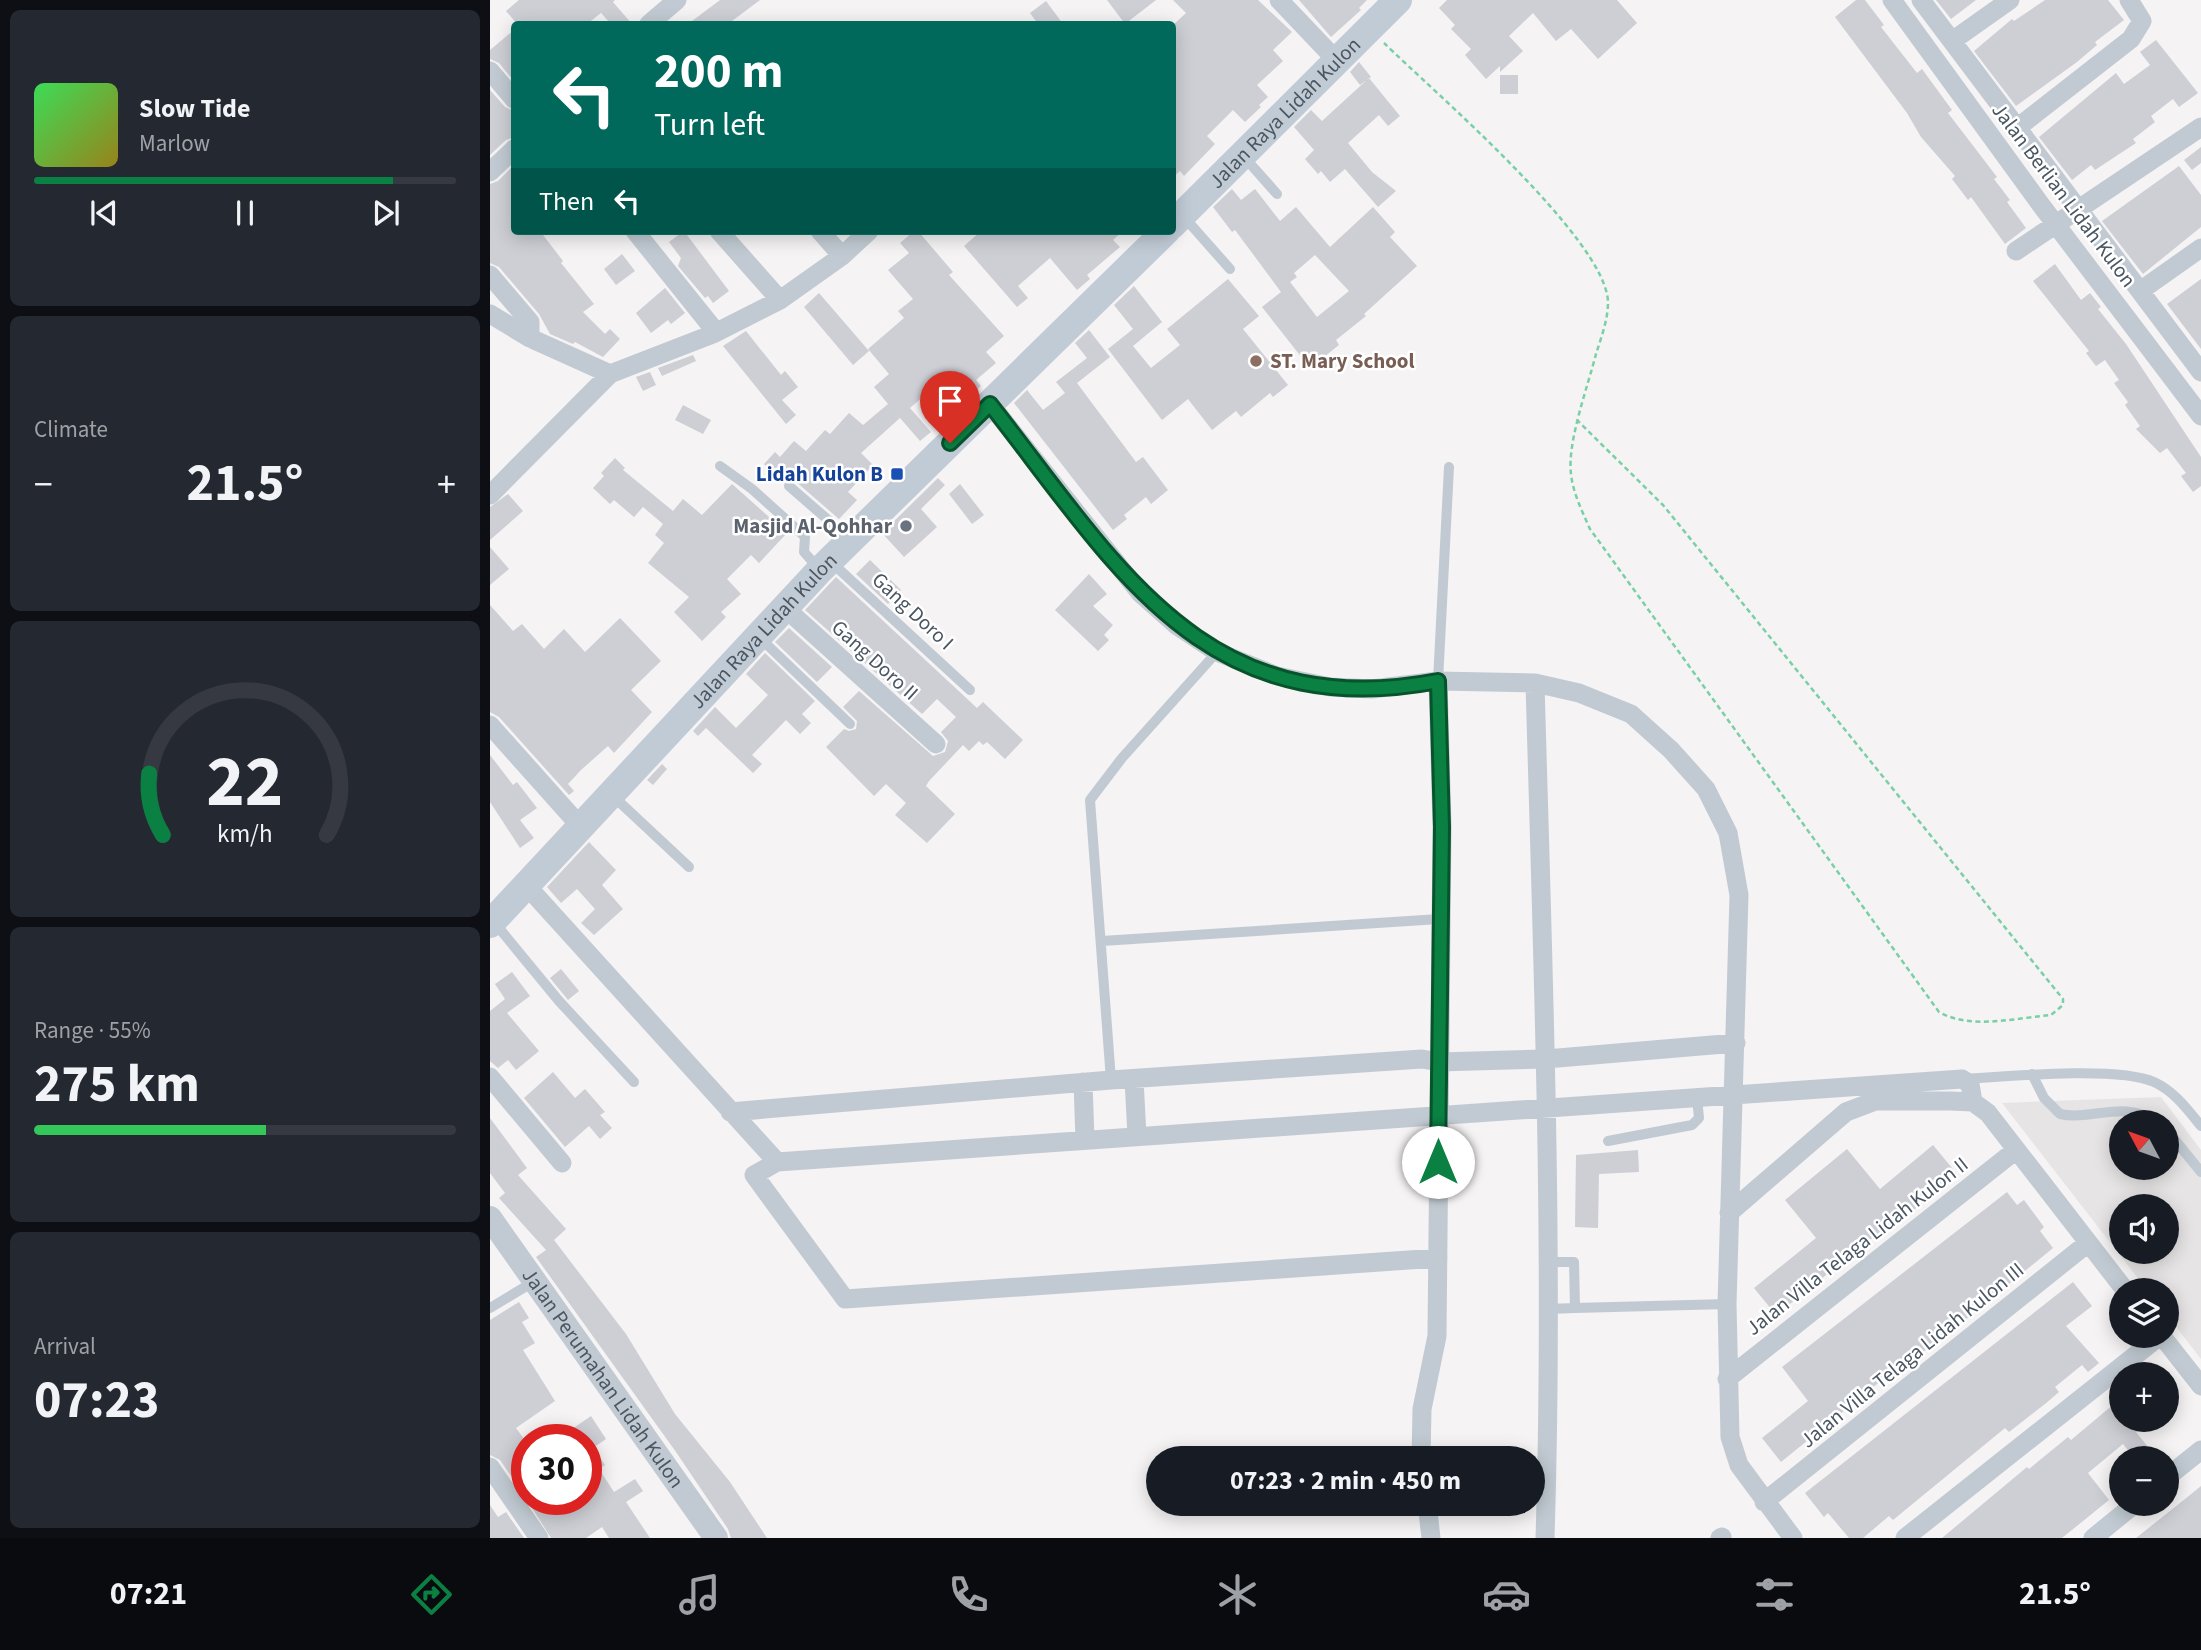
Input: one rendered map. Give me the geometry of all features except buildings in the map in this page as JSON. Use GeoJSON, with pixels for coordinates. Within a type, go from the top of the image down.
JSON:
{"type":"FeatureCollection","features":[{"type":"Feature","properties":{"kind":"main road","name":"Jalan Raya Lidah Kulon"},"geometry":{"type":"LineString","coordinates":[[1176,222],[1398,0]]}},
{"type":"Feature","properties":{"kind":"main road","name":"Jalan Raya Lidah Kulon"},"geometry":{"type":"LineString","coordinates":[[491,923],[825,565],[1163,235]]}},
{"type":"Feature","properties":{"kind":"street"},"geometry":{"type":"LineString","coordinates":[[652,21],[677,0]]}},
{"type":"Feature","properties":{"kind":"street"},"geometry":{"type":"LineString","coordinates":[[1279,0],[1337,61]]}},
{"type":"Feature","properties":{"kind":"street","name":"Jalan Berlian Lidah Kulon"},"geometry":{"type":"LineString","coordinates":[[1892,0],[2201,416]]}},
{"type":"Feature","properties":{"kind":"street","name":"Jalan Berlian Lidah Kulon"},"geometry":{"type":"LineString","coordinates":[[1921,0],[2201,372]]}},
{"type":"Feature","properties":{"kind":"street"},"geometry":{"type":"LineString","coordinates":[[1952,41],[2010,0]]}},
{"type":"Feature","properties":{"kind":"street"},"geometry":{"type":"LineString","coordinates":[[2017,128],[2131,39],[2140,27],[2135,7]]}},
{"type":"Feature","properties":{"kind":"street"},"geometry":{"type":"LineString","coordinates":[[490,71],[511,96]]}},
{"type":"Feature","properties":{"kind":"street"},"geometry":{"type":"LineString","coordinates":[[2016,251],[2201,127]]}},
{"type":"Feature","properties":{"kind":"street"},"geometry":{"type":"LineString","coordinates":[[490,172],[511,152]]}},
{"type":"Feature","properties":{"kind":"street"},"geometry":{"type":"LineString","coordinates":[[638,235],[716,332]]}},
{"type":"Feature","properties":{"kind":"street"},"geometry":{"type":"LineString","coordinates":[[723,235],[780,300]]}},
{"type":"Feature","properties":{"kind":"street"},"geometry":{"type":"LineString","coordinates":[[824,235],[842,256]]}},
{"type":"Feature","properties":{"kind":"street"},"geometry":{"type":"LineString","coordinates":[[490,495],[610,374],[716,332],[780,300],[842,256],[865,235]]}},
{"type":"Feature","properties":{"kind":"street"},"geometry":{"type":"LineString","coordinates":[[2140,291],[2201,248]]}},
{"type":"Feature","properties":{"kind":"street"},"geometry":{"type":"LineString","coordinates":[[490,275],[530,322],[530,338]]}},
{"type":"Feature","properties":{"kind":"street"},"geometry":{"type":"LineString","coordinates":[[490,314],[530,338],[610,374]]}},
{"type":"Feature","properties":{"kind":"street"},"geometry":{"type":"LineString","coordinates":[[990,404],[1141,594],[1176,625],[1217,652],[1277,676],[1331,687],[1371,689],[1438,681],[1535,683],[1579,693],[1630,714],[1671,750],[1706,789],[1728,833],[1739,895],[1727,1304],[1730,1437],[1739,1465],[1793,1538]]}},
{"type":"Feature","properties":{"kind":"street","name":"Gang Doro II"},"geometry":{"type":"LineString","coordinates":[[785,608],[936,744]]}},
{"type":"Feature","properties":{"kind":"street"},"geometry":{"type":"LineString","coordinates":[[1422,1446],[1422,1409],[1437,1336],[1442,827],[1438,681]]}},
{"type":"Feature","properties":{"kind":"street"},"geometry":{"type":"LineString","coordinates":[[1535,683],[1548,1110],[1545,1538]]}},
{"type":"Feature","properties":{"kind":"street"},"geometry":{"type":"LineString","coordinates":[[490,725],[580,827]]}},
{"type":"Feature","properties":{"kind":"street"},"geometry":{"type":"LineString","coordinates":[[526,885],[777,1162]]}},
{"type":"Feature","properties":{"kind":"street"},"geometry":{"type":"LineString","coordinates":[[730,1112],[1111,1080],[1422,1059],[1439,1062],[1546,1059],[1736,1043]]}},
{"type":"Feature","properties":{"kind":"street"},"geometry":{"type":"LineString","coordinates":[[490,1077],[562,1163]]}},
{"type":"Feature","properties":{"kind":"street"},"geometry":{"type":"LineString","coordinates":[[1134,1079],[1138,1136]]}},
{"type":"Feature","properties":{"kind":"street"},"geometry":{"type":"LineString","coordinates":[[1438,1258],[845,1299],[754,1175],[777,1162],[1962,1079],[1970,1084],[1973,1102]]}},
{"type":"Feature","properties":{"kind":"street"},"geometry":{"type":"LineString","coordinates":[[1083,1082],[1084,1140]]}},
{"type":"Feature","properties":{"kind":"street"},"geometry":{"type":"LineString","coordinates":[[1729,1213],[1846,1112],[1875,1101],[1973,1102],[1988,1113],[2116,1278]]}},
{"type":"Feature","properties":{"kind":"street","name":"Jalan Villa Telaga Lidah Kulon II"},"geometry":{"type":"LineString","coordinates":[[1727,1379],[2016,1150]]}},
{"type":"Feature","properties":{"kind":"street","name":"Jalan Perumahan Lidah Kulon"},"geometry":{"type":"LineString","coordinates":[[494,1232],[536,1281],[716,1538]]}},
{"type":"Feature","properties":{"kind":"street","name":"Jalan Villa Telaga Lidah Kulon III"},"geometry":{"type":"LineString","coordinates":[[1764,1502],[2088,1243]]}},
{"type":"Feature","properties":{"kind":"street"},"geometry":{"type":"LineString","coordinates":[[1905,1538],[2145,1348]]}},
{"type":"Feature","properties":{"kind":"street"},"geometry":{"type":"LineString","coordinates":[[2171,1348],[2201,1386]]}},
{"type":"Feature","properties":{"kind":"street"},"geometry":{"type":"LineString","coordinates":[[2179,1468],[2201,1450]]}},
{"type":"Feature","properties":{"kind":"street"},"geometry":{"type":"LineString","coordinates":[[490,1467],[539,1538]]}},
{"type":"Feature","properties":{"kind":"street"},"geometry":{"type":"LineString","coordinates":[[1428,1516],[1431,1538]]}},
{"type":"Feature","properties":{"kind":"street"},"geometry":{"type":"LineString","coordinates":[[2093,1538],[2120,1516]]}},
{"type":"Feature","properties":{"kind":"lane"},"geometry":{"type":"LineString","coordinates":[[1243,156],[1277,194]]}},
{"type":"Feature","properties":{"kind":"lane"},"geometry":{"type":"LineString","coordinates":[[1176,226],[1230,269]]}},
{"type":"Feature","properties":{"kind":"lane","name":"Gang Doro I"},"geometry":{"type":"LineString","coordinates":[[720,466],[752,489],[802,533],[805,537],[804,552],[825,565],[970,690]]}},
{"type":"Feature","properties":{"kind":"lane"},"geometry":{"type":"LineString","coordinates":[[1438,681],[1449,467]]}},
{"type":"Feature","properties":{"kind":"lane"},"geometry":{"type":"LineString","coordinates":[[789,486],[851,540]]}},
{"type":"Feature","properties":{"kind":"lane"},"geometry":{"type":"LineString","coordinates":[[758,636],[850,724]]}},
{"type":"Feature","properties":{"kind":"lane"},"geometry":{"type":"LineString","coordinates":[[1111,1080],[1090,800],[1122,758],[1217,652]]}},
{"type":"Feature","properties":{"kind":"lane"},"geometry":{"type":"LineString","coordinates":[[611,794],[689,867]]}},
{"type":"Feature","properties":{"kind":"lane"},"geometry":{"type":"LineString","coordinates":[[1102,941],[1440,919]]}},
{"type":"Feature","properties":{"kind":"lane"},"geometry":{"type":"LineString","coordinates":[[491,923],[634,1082]]}},
{"type":"Feature","properties":{"kind":"lane"},"geometry":{"type":"LineString","coordinates":[[2032,1074],[2044,1098],[2060,1114],[2109,1111]]}},
{"type":"Feature","properties":{"kind":"lane"},"geometry":{"type":"LineString","coordinates":[[1962,1079],[2032,1074],[2143,1078],[2175,1096],[2201,1126]]}},
{"type":"Feature","properties":{"kind":"lane"},"geometry":{"type":"LineString","coordinates":[[1608,1141],[1692,1125],[1699,1118],[1697,1098]]}},
{"type":"Feature","properties":{"kind":"lane"},"geometry":{"type":"LineString","coordinates":[[2179,1145],[2201,1172]]}},
{"type":"Feature","properties":{"kind":"lane"},"geometry":{"type":"LineString","coordinates":[[1548,1262],[1574,1262],[1575,1308]]}},
{"type":"Feature","properties":{"kind":"lane"},"geometry":{"type":"LineString","coordinates":[[490,1308],[536,1281]]}},
{"type":"Feature","properties":{"kind":"lane"},"geometry":{"type":"LineString","coordinates":[[1548,1309],[1727,1304]]}},
{"type":"Feature","properties":{"kind":"path"},"geometry":{"type":"LineString","coordinates":[[1382,41],[1558,212],[1606,291],[1607,313],[1578,421],[1570,472],[1578,503],[1590,529],[1939,1012],[1954,1021],[1975,1022],[2051,1014],[2059,1010],[2063,999],[1663,505],[1578,421]]}},
{"type":"Feature","properties":{"kind":"shaded area"},"geometry":{"type":"Polygon","coordinates":[[[2161,1097],[2171,1110],[2109,1110],[2109,1180],[2179,1180],[2179,1121],[2201,1150],[2201,1359],[2179,1331],[2179,1278],[2138,1278],[2127,1264],[2179,1264],[2179,1194],[2109,1194],[2109,1241],[2002,1103],[2161,1097]]]}},
{"type":"Feature","properties":{"kind":"place","name":"ST. Mary School"},"geometry":{"type":"Point","coordinates":[1256,361]}},
{"type":"Feature","properties":{"kind":"place","name":"Lidah Kulon B"},"geometry":{"type":"Point","coordinates":[897,474]}},
{"type":"Feature","properties":{"kind":"place","name":"Masjid Al-Qohhar"},"geometry":{"type":"Point","coordinates":[906,526]}},
{"type":"Feature","properties":{"kind":"route"},"geometry":{"type":"LineString","coordinates":[[950,443],[990,404],[1141,594],[1176,625],[1217,652],[1277,676],[1331,687],[1371,689],[1438,681],[1442,827],[1438,1162]]}}]}
